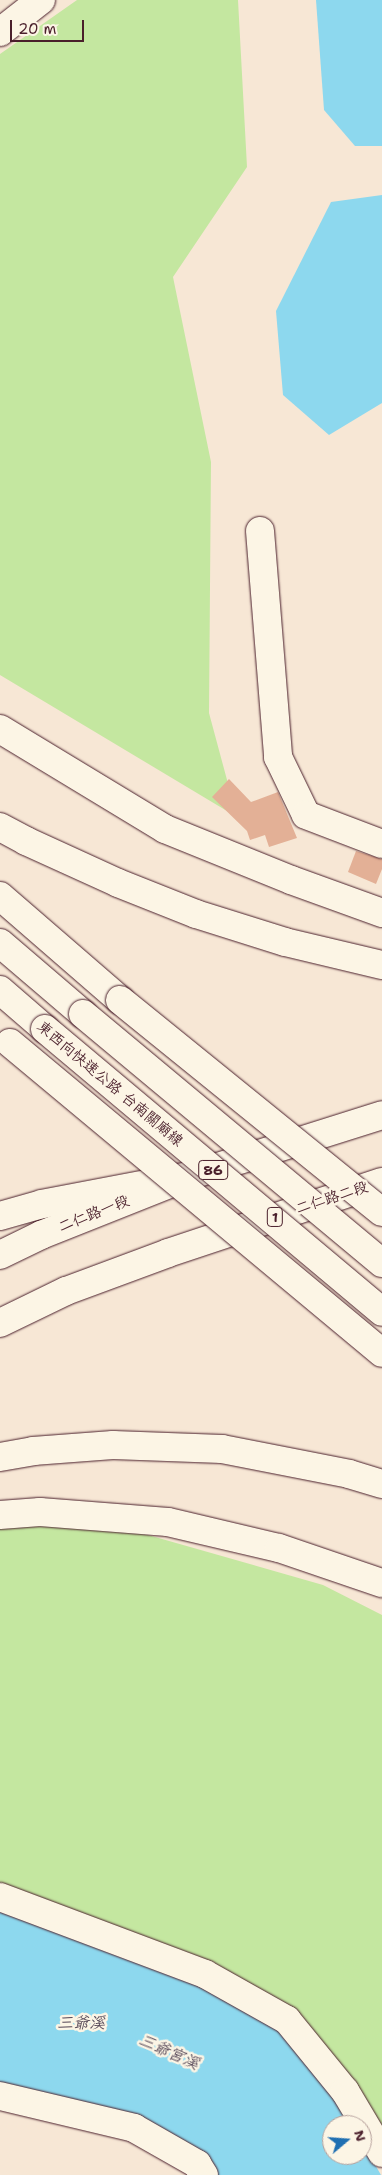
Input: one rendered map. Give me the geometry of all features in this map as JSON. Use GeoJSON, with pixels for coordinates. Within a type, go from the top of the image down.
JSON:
{"type":"FeatureCollection","features":[{"type":"Feature","properties":{"kind":"main road"},"geometry":{"type":"LineString","coordinates":[[0,32],[41,0]]}},
{"type":"Feature","properties":{"kind":"main road"},"geometry":{"type":"LineString","coordinates":[[260,531],[278,757],[306,815],[382,844]]}},
{"type":"Feature","properties":{"kind":"main road"},"geometry":{"type":"LineString","coordinates":[[0,729],[165,829],[291,880],[382,913]]}},
{"type":"Feature","properties":{"kind":"main road"},"geometry":{"type":"LineString","coordinates":[[0,827],[118,883],[196,914],[285,942],[382,966]]}},
{"type":"Feature","properties":{"kind":"main road"},"geometry":{"type":"LineString","coordinates":[[0,896],[120,1000],[382,1212]]}},
{"type":"Feature","properties":{"kind":"main road","name":"86"},"geometry":{"type":"LineString","coordinates":[[0,943],[382,1263]]}},
{"type":"Feature","properties":{"kind":"main road","name":"東西向快速公路 台南關廟線"},"geometry":{"type":"LineString","coordinates":[[0,990],[382,1312]]}},
{"type":"Feature","properties":{"kind":"main road"},"geometry":{"type":"LineString","coordinates":[[5,1039],[382,1353]]}},
{"type":"Feature","properties":{"kind":"main road"},"geometry":{"type":"LineString","coordinates":[[0,1216],[42,1204],[189,1176],[382,1115]]}},
{"type":"Feature","properties":{"kind":"main road","name":"二仁路一段"},"geometry":{"type":"LineString","coordinates":[[0,1255],[41,1235],[189,1176]]}},
{"type":"Feature","properties":{"kind":"main road","name":"二仁路二段"},"geometry":{"type":"LineString","coordinates":[[0,1323],[66,1291],[168,1253],[382,1182]]}},
{"type":"Feature","properties":{"kind":"main road"},"geometry":{"type":"LineString","coordinates":[[0,1457],[33,1451],[114,1445],[222,1450],[349,1474],[382,1484]]}},
{"type":"Feature","properties":{"kind":"main road"},"geometry":{"type":"LineString","coordinates":[[0,1516],[40,1512],[168,1522],[279,1548],[382,1583]]}},
{"type":"Feature","properties":{"kind":"main road"},"geometry":{"type":"LineString","coordinates":[[0,1897],[205,1974],[287,2020],[345,2091],[382,2153]]}},
{"type":"Feature","properties":{"kind":"main road"},"geometry":{"type":"LineString","coordinates":[[0,2096],[134,2128],[197,2164],[204,2175]]}},
{"type":"Feature","properties":{"kind":"green space"},"geometry":{"type":"Polygon","coordinates":[[[77,0],[238,0],[247,167],[173,277],[211,462],[209,713],[237,817],[0,675],[0,54],[77,0]]]}},
{"type":"Feature","properties":{"kind":"green space"},"geometry":{"type":"Polygon","coordinates":[[[43,1523],[141,1533],[323,1585],[382,1615],[382,2153],[372,2136],[372,2115],[359,2115],[345,2091],[0,1897],[0,1528],[43,1523]]]}},
{"type":"Feature","properties":{"kind":"water"},"geometry":{"type":"Polygon","coordinates":[[[316,0],[382,0],[382,146],[355,146],[324,110],[316,0]]]}},
{"type":"Feature","properties":{"kind":"water"},"geometry":{"type":"Polygon","coordinates":[[[382,195],[382,403],[329,435],[283,395],[276,311],[331,202],[382,195]]]}},
{"type":"Feature","properties":{"kind":"water","name":"三爺溪"},"geometry":{"type":"Polygon","coordinates":[[[0,1912],[197,1981],[279,2030],[336,2096],[346,2115],[322,2115],[322,2165],[372,2165],[372,2159],[381,2175],[218,2175],[207,2158],[0,2084],[0,1912]]]}},
{"type":"Feature","properties":{"kind":"building"},"geometry":{"type":"Polygon","coordinates":[[[229,779],[251,802],[278,792],[297,838],[269,847],[265,835],[250,840],[247,831],[212,797],[229,779]]]}},
{"type":"Feature","properties":{"kind":"building"},"geometry":{"type":"Polygon","coordinates":[[[356,851],[382,859],[382,869],[376,884],[348,872],[356,851]]]}},
{"type":"Feature","properties":{"kind":"water label","name":"三爺宮溪"},"geometry":{"type":"Point","coordinates":[169,2052]}}]}
